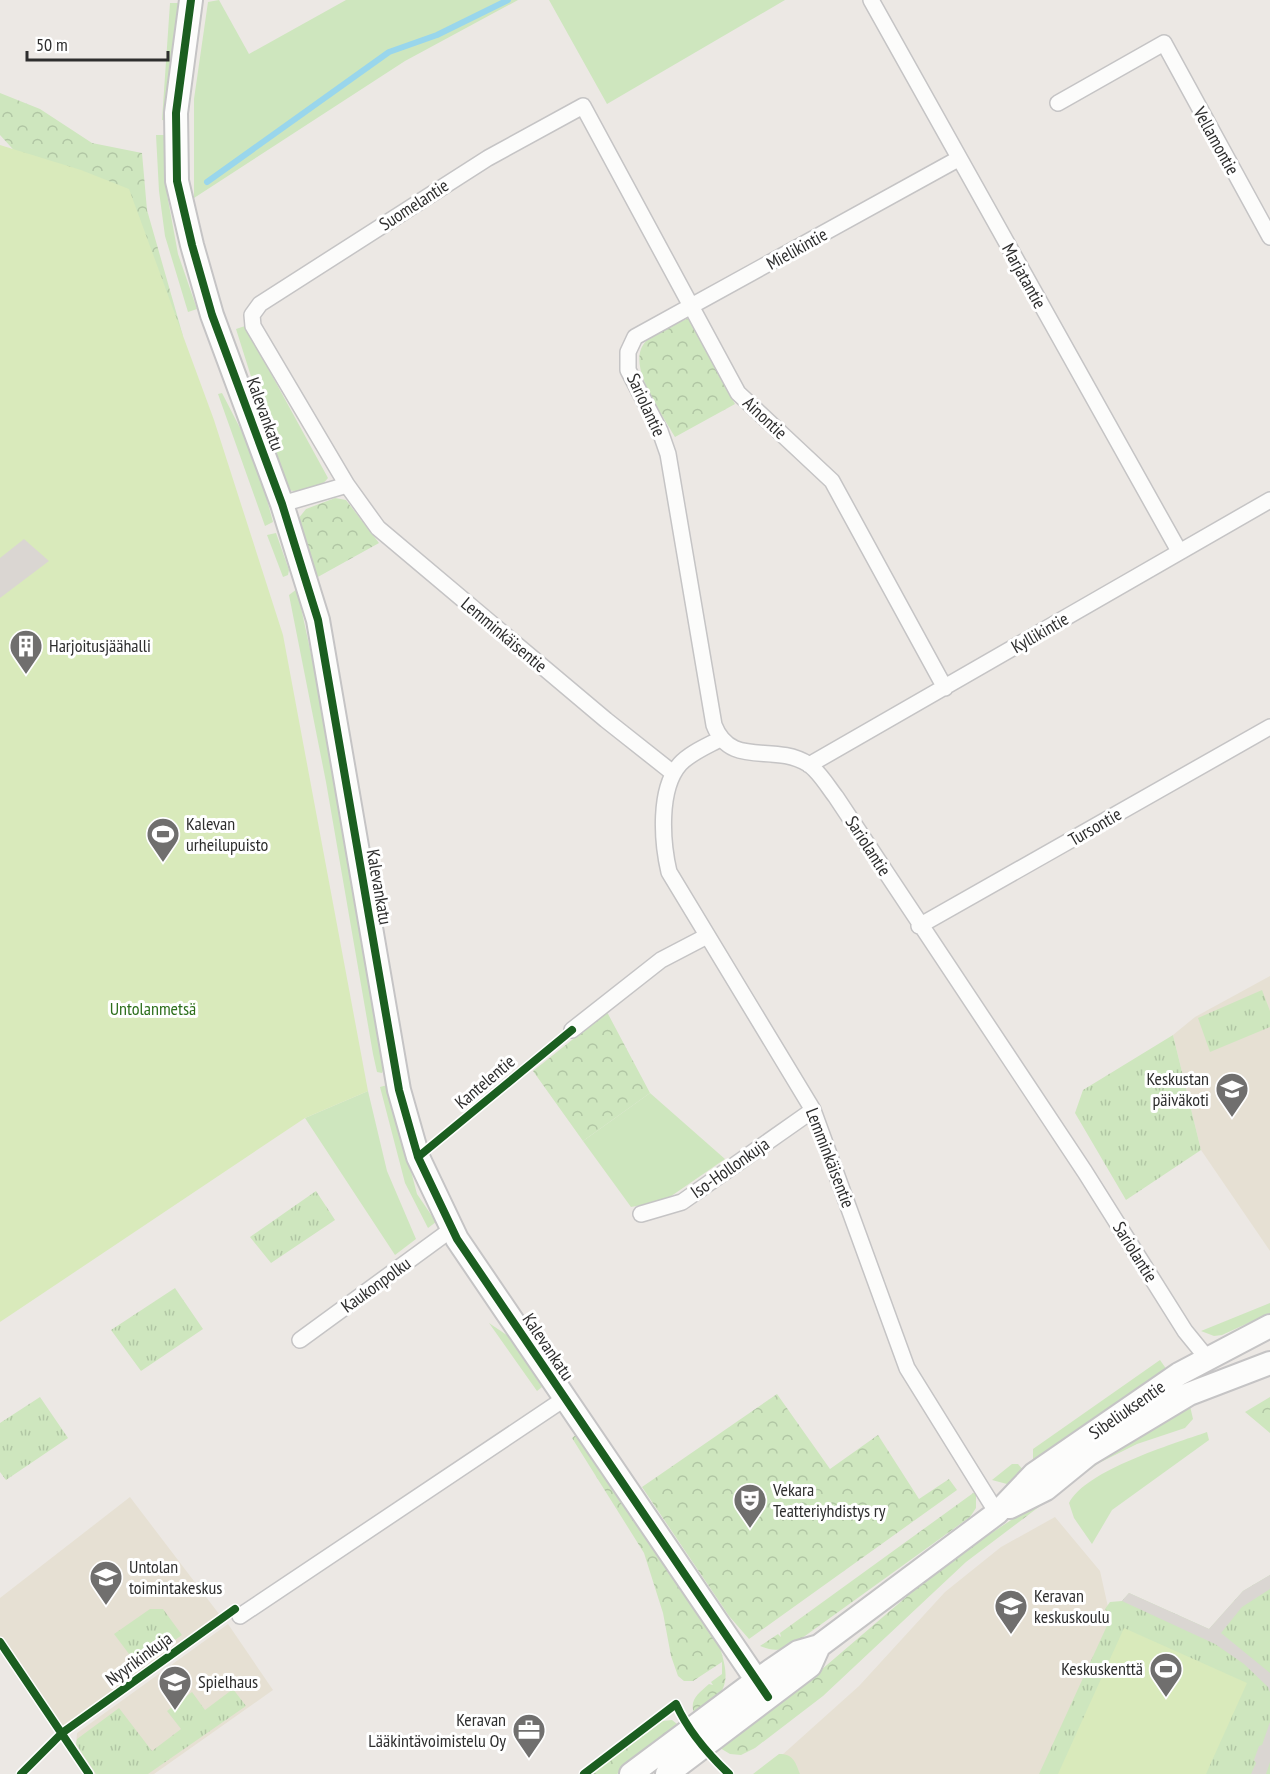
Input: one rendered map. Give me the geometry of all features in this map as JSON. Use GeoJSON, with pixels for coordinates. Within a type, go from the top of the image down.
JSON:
{"type":"FeatureCollection","features":[{"type":"Feature","properties":{"kind":"street","name":"Kalevankatu"},"geometry":{"type":"LineString","coordinates":[[191,0],[176,113],[177,181],[192,245],[213,315],[282,504],[318,620],[399,1090],[418,1157],[452,1229],[564,1399],[762,1688]]}},
{"type":"Feature","properties":{"kind":"street","name":"Marjatantie"},"geometry":{"type":"LineString","coordinates":[[871,0],[1179,551]]}},
{"type":"Feature","properties":{"kind":"street","name":"Vellamontie"},"geometry":{"type":"LineString","coordinates":[[1058,103],[1164,43],[1270,237]]}},
{"type":"Feature","properties":{"kind":"street","name":"Ainontie"},"geometry":{"type":"LineString","coordinates":[[582,106],[738,393],[832,481],[945,687]]}},
{"type":"Feature","properties":{"kind":"street","name":"Suomelantie"},"geometry":{"type":"LineString","coordinates":[[252,315],[260,304],[488,158],[582,106]]}},
{"type":"Feature","properties":{"kind":"street","name":"Mielikintie"},"geometry":{"type":"LineString","coordinates":[[635,337],[958,159]]}},
{"type":"Feature","properties":{"kind":"street","name":"Lemminkäisentie"},"geometry":{"type":"LineString","coordinates":[[252,315],[253,326],[347,485],[378,528],[673,773],[662,840],[669,872],[813,1110],[907,1368],[997,1513]]}},
{"type":"Feature","properties":{"kind":"street","name":"Sariolantie"},"geometry":{"type":"LineString","coordinates":[[635,337],[628,352],[628,370],[660,431],[668,454],[714,726],[720,739],[729,748],[776,753],[809,765],[836,797],[919,926],[1079,1163],[1185,1331],[1207,1358]]}},
{"type":"Feature","properties":{"kind":"street"},"geometry":{"type":"LineString","coordinates":[[282,504],[347,485]]}},
{"type":"Feature","properties":{"kind":"street","name":"Kyllikintie"},"geometry":{"type":"LineString","coordinates":[[809,765],[1270,500]]}},
{"type":"Feature","properties":{"kind":"street","name":"Tursontie"},"geometry":{"type":"LineString","coordinates":[[919,926],[1270,727]]}},
{"type":"Feature","properties":{"kind":"street"},"geometry":{"type":"LineString","coordinates":[[673,773],[682,761],[720,739]]}},
{"type":"Feature","properties":{"kind":"street"},"geometry":{"type":"LineString","coordinates":[[572,1030],[661,960],[707,936]]}},
{"type":"Feature","properties":{"kind":"street","name":"Iso-Hollonkuja"},"geometry":{"type":"LineString","coordinates":[[642,1214],[682,1202],[813,1110]]}},
{"type":"Feature","properties":{"kind":"street","name":"Kaukonpolku"},"geometry":{"type":"LineString","coordinates":[[300,1340],[452,1229]]}},
{"type":"Feature","properties":{"kind":"street","name":"Sibeliuksentie"},"geometry":{"type":"LineString","coordinates":[[667,1774],[762,1688],[798,1652],[819,1646],[997,1513],[1034,1474],[1207,1358],[1270,1326]]}},
{"type":"Feature","properties":{"kind":"street","name":"Sibeliuksentie"},"geometry":{"type":"LineString","coordinates":[[997,1513],[1046,1489],[1089,1454],[1189,1394],[1270,1363]]}},
{"type":"Feature","properties":{"kind":"street"},"geometry":{"type":"LineString","coordinates":[[240,1616],[564,1399]]}},
{"type":"Feature","properties":{"kind":"street","name":"Sibeliuksentie"},"geometry":{"type":"LineString","coordinates":[[631,1774],[762,1688]]}},
{"type":"Feature","properties":{"kind":"shaded area"},"geometry":{"type":"Polygon","coordinates":[[[24,539],[49,561],[0,598],[0,558],[24,539]]]}},
{"type":"Feature","properties":{"kind":"shaded area","name":"Keskustan päiväkoti"},"geometry":{"type":"Polygon","coordinates":[[[1270,976],[1270,1251],[1201,1150],[1173,1035],[1195,1017],[1270,976]]]}},
{"type":"Feature","properties":{"kind":"shaded area","name":"Untolan toimintakeskus"},"geometry":{"type":"Polygon","coordinates":[[[130,1497],[219,1614],[62,1729],[0,1637],[0,1598],[130,1497]]]}},
{"type":"Feature","properties":{"kind":"shaded area","name":"Keravan keskuskoulu"},"geometry":{"type":"Polygon","coordinates":[[[1055,1517],[1100,1571],[1110,1616],[1206,1774],[761,1774],[859,1686],[945,1592],[1001,1547],[1055,1517]]]}},
{"type":"Feature","properties":{"kind":"shaded area"},"geometry":{"type":"Polygon","coordinates":[[[1270,1575],[1270,1589],[1242,1607],[1221,1633],[1270,1673],[1270,1692],[1268,1687],[1244,1664],[1215,1644],[1122,1601],[1129,1593],[1209,1629],[1243,1591],[1270,1575]]]}},
{"type":"Feature","properties":{"kind":"shaded area","name":"Spielhaus"},"geometry":{"type":"Polygon","coordinates":[[[228,1624],[273,1690],[154,1774],[95,1774],[76,1746],[77,1733],[228,1624]]]}},
{"type":"Feature","properties":{"kind":"shaded area"},"geometry":{"type":"Polygon","coordinates":[[[1270,1722],[1270,1762],[1266,1774],[1251,1774],[1259,1746],[1262,1745],[1270,1722]]]}},
{"type":"Feature","properties":{"kind":"green space"},"geometry":{"type":"Polygon","coordinates":[[[219,0],[249,54],[346,0],[518,0],[405,61],[194,198],[194,99],[208,2],[219,0]]]}},
{"type":"Feature","properties":{"kind":"green space"},"geometry":{"type":"Polygon","coordinates":[[[549,0],[785,0],[607,104],[549,0]]]}},
{"type":"Feature","properties":{"kind":"green space"},"geometry":{"type":"Polygon","coordinates":[[[170,3],[183,3],[169,121],[162,120],[170,3]]]}},
{"type":"Feature","properties":{"kind":"green space"},"geometry":{"type":"Polygon","coordinates":[[[0,93],[40,109],[92,143],[142,153],[147,210],[183,336],[0,135],[0,93]]]}},
{"type":"Feature","properties":{"kind":"green space"},"geometry":{"type":"Polygon","coordinates":[[[156,135],[166,135],[167,194],[178,254],[197,309],[188,312],[165,236],[159,191],[156,135]]]}},
{"type":"Feature","properties":{"kind":"green space","name":"Kalevan urheilupuisto"},"geometry":{"type":"Polygon","coordinates":[[[0,145],[81,170],[129,189],[214,420],[283,635],[368,1091],[305,1118],[0,1322],[0,145]]]}},
{"type":"Feature","properties":{"kind":"green space"},"geometry":{"type":"Polygon","coordinates":[[[689,318],[735,404],[675,437],[647,388],[639,361],[641,350],[651,336],[689,318]]]}},
{"type":"Feature","properties":{"kind":"green space"},"geometry":{"type":"Polygon","coordinates":[[[245,326],[328,478],[315,488],[304,491],[287,490],[236,329],[245,326]]]}},
{"type":"Feature","properties":{"kind":"green space"},"geometry":{"type":"Polygon","coordinates":[[[222,393],[256,459],[273,522],[265,526],[218,394],[222,393]]]}},
{"type":"Feature","properties":{"kind":"green space"},"geometry":{"type":"Polygon","coordinates":[[[335,498],[346,500],[379,543],[316,578],[298,519],[306,509],[335,498]]]}},
{"type":"Feature","properties":{"kind":"green space"},"geometry":{"type":"Polygon","coordinates":[[[276,533],[289,570],[288,575],[283,577],[267,535],[276,533]]]}},
{"type":"Feature","properties":{"kind":"green space"},"geometry":{"type":"Polygon","coordinates":[[[297,589],[319,691],[385,1066],[382,1073],[377,1072],[373,1054],[326,782],[289,595],[297,589]]]}},
{"type":"Feature","properties":{"kind":"green space"},"geometry":{"type":"Polygon","coordinates":[[[1262,990],[1270,1011],[1270,1027],[1210,1052],[1198,1018],[1262,990]]]}},
{"type":"Feature","properties":{"kind":"green space"},"geometry":{"type":"Polygon","coordinates":[[[607,1012],[650,1093],[583,1141],[533,1071],[607,1012]]]}},
{"type":"Feature","properties":{"kind":"green space"},"geometry":{"type":"Polygon","coordinates":[[[1173,1035],[1201,1150],[1126,1200],[1075,1113],[1083,1090],[1173,1035]]]}},
{"type":"Feature","properties":{"kind":"green space"},"geometry":{"type":"Polygon","coordinates":[[[391,1084],[397,1118],[417,1194],[436,1222],[428,1228],[405,1183],[380,1087],[391,1084]]]}},
{"type":"Feature","properties":{"kind":"green space"},"geometry":{"type":"Polygon","coordinates":[[[368,1091],[387,1171],[416,1239],[395,1255],[305,1118],[368,1091]]]}},
{"type":"Feature","properties":{"kind":"green space"},"geometry":{"type":"Polygon","coordinates":[[[650,1093],[725,1159],[664,1201],[631,1207],[583,1141],[650,1093]]]}},
{"type":"Feature","properties":{"kind":"green space"},"geometry":{"type":"Polygon","coordinates":[[[316,1191],[335,1220],[271,1263],[250,1237],[316,1191]]]}},
{"type":"Feature","properties":{"kind":"green space"},"geometry":{"type":"Polygon","coordinates":[[[175,1288],[203,1329],[141,1371],[111,1330],[175,1288]]]}},
{"type":"Feature","properties":{"kind":"green space"},"geometry":{"type":"Polygon","coordinates":[[[1270,1303],[1270,1313],[1222,1335],[1214,1336],[1201,1331],[1270,1303]]]}},
{"type":"Feature","properties":{"kind":"green space"},"geometry":{"type":"Polygon","coordinates":[[[489,1323],[511,1338],[542,1387],[537,1391],[489,1323]]]}},
{"type":"Feature","properties":{"kind":"green space"},"geometry":{"type":"Polygon","coordinates":[[[1160,1360],[1167,1370],[1037,1464],[1033,1460],[1033,1449],[1160,1360]]]}},
{"type":"Feature","properties":{"kind":"green space"},"geometry":{"type":"Polygon","coordinates":[[[777,1394],[830,1469],[878,1435],[919,1499],[949,1479],[957,1490],[749,1639],[729,1616],[642,1487],[777,1394]]]}},
{"type":"Feature","properties":{"kind":"green space"},"geometry":{"type":"Polygon","coordinates":[[[40,1397],[68,1438],[6,1480],[0,1472],[0,1423],[40,1397]]]}},
{"type":"Feature","properties":{"kind":"green space"},"geometry":{"type":"Polygon","coordinates":[[[1270,1397],[1270,1433],[1245,1412],[1270,1397]]]}},
{"type":"Feature","properties":{"kind":"green space"},"geometry":{"type":"Polygon","coordinates":[[[1190,1406],[1193,1419],[1185,1428],[1137,1444],[1099,1463],[1060,1491],[1090,1460],[1190,1406]]]}},
{"type":"Feature","properties":{"kind":"green space"},"geometry":{"type":"Polygon","coordinates":[[[1207,1432],[1209,1440],[1112,1510],[1092,1544],[1074,1518],[1069,1503],[1078,1491],[1111,1469],[1207,1432]]]}},
{"type":"Feature","properties":{"kind":"green space"},"geometry":{"type":"Polygon","coordinates":[[[577,1434],[720,1648],[725,1671],[723,1688],[713,1701],[695,1716],[693,1701],[709,1684],[713,1685],[711,1682],[722,1674],[722,1662],[693,1681],[684,1681],[678,1676],[671,1656],[663,1613],[644,1553],[572,1438],[577,1434]]]}},
{"type":"Feature","properties":{"kind":"green space"},"geometry":{"type":"Polygon","coordinates":[[[1012,1464],[1018,1464],[1024,1471],[1007,1484],[992,1480],[1012,1464]]]}},
{"type":"Feature","properties":{"kind":"green space"},"geometry":{"type":"Polygon","coordinates":[[[976,1491],[976,1508],[970,1517],[798,1641],[779,1650],[760,1646],[778,1634],[781,1637],[780,1633],[976,1491]]]}},
{"type":"Feature","properties":{"kind":"green space"},"geometry":{"type":"Polygon","coordinates":[[[1043,1499],[1044,1503],[966,1562],[823,1696],[755,1748],[741,1755],[730,1754],[720,1748],[814,1676],[946,1563],[1043,1499]]]}},
{"type":"Feature","properties":{"kind":"green space"},"geometry":{"type":"Polygon","coordinates":[[[1270,1575],[1270,1774],[1039,1774],[1111,1617],[1105,1609],[1110,1602],[1122,1601],[1129,1593],[1209,1629],[1243,1591],[1270,1575]]]}},
{"type":"Feature","properties":{"kind":"green space"},"geometry":{"type":"Polygon","coordinates":[[[150,1609],[163,1609],[182,1635],[138,1666],[114,1634],[150,1609]]]}},
{"type":"Feature","properties":{"kind":"green space","name":"Keskuskenttä"},"geometry":{"type":"Polygon","coordinates":[[[1124,1628],[1247,1683],[1206,1774],[1058,1774],[1124,1628]]]}},
{"type":"Feature","properties":{"kind":"green space"},"geometry":{"type":"Polygon","coordinates":[[[233,1689],[246,1706],[148,1774],[96,1774],[76,1744],[77,1739],[119,1708],[152,1751],[181,1729],[167,1711],[192,1692],[205,1710],[233,1689]]]}},
{"type":"Feature","properties":{"kind":"green space"},"geometry":{"type":"Polygon","coordinates":[[[672,1720],[681,1727],[617,1774],[591,1774],[663,1721],[672,1720]]]}},
{"type":"Feature","properties":{"kind":"green space"},"geometry":{"type":"Polygon","coordinates":[[[779,1754],[793,1759],[800,1774],[753,1774],[779,1754]]]}},
{"type":"Feature","properties":{"kind":"waterway"},"geometry":{"type":"LineString","coordinates":[[207,182],[389,52],[437,35],[508,0]]}},
{"type":"Feature","properties":{"kind":"cycle path"},"geometry":{"type":"LineString","coordinates":[[191,0],[176,113],[177,181],[212,315],[282,504],[318,620],[399,1090],[418,1157],[457,1239],[768,1697]]}},
{"type":"Feature","properties":{"kind":"cycle path","name":"Kantelentie"},"geometry":{"type":"LineString","coordinates":[[418,1157],[572,1030]]}},
{"type":"Feature","properties":{"kind":"cycle path","name":"Nyyrikinkuja"},"geometry":{"type":"LineString","coordinates":[[21,1774],[62,1733],[235,1609]]}},
{"type":"Feature","properties":{"kind":"cycle path"},"geometry":{"type":"LineString","coordinates":[[0,1642],[89,1774]]}},
{"type":"Feature","properties":{"kind":"cycle path"},"geometry":{"type":"LineString","coordinates":[[584,1774],[676,1704],[686,1724],[699,1742],[729,1774]]}},
{"type":"Feature","properties":{"kind":"place","name":"Harjoitusjäähalli"},"geometry":{"type":"Point","coordinates":[26,675]}},
{"type":"Feature","properties":{"kind":"place","name":"Kalevan urheilupuisto"},"geometry":{"type":"Point","coordinates":[163,863]}},
{"type":"Feature","properties":{"kind":"place","name":"Keskustan päiväkoti"},"geometry":{"type":"Point","coordinates":[1232,1118]}},
{"type":"Feature","properties":{"kind":"place","name":"Vekara Teatteriyhdistys ry"},"geometry":{"type":"Point","coordinates":[750,1529]}},
{"type":"Feature","properties":{"kind":"place","name":"Untolan toimintakeskus"},"geometry":{"type":"Point","coordinates":[106,1606]}},
{"type":"Feature","properties":{"kind":"place","name":"Keravan keskuskoulu"},"geometry":{"type":"Point","coordinates":[1011,1635]}},
{"type":"Feature","properties":{"kind":"place","name":"Keskuskenttä"},"geometry":{"type":"Point","coordinates":[1166,1698]}},
{"type":"Feature","properties":{"kind":"place","name":"Spielhaus"},"geometry":{"type":"Point","coordinates":[175,1711]}},
{"type":"Feature","properties":{"kind":"place","name":"Keravan Lääkintävoimistelu Oy"},"geometry":{"type":"Point","coordinates":[529,1759]}},
{"type":"Feature","properties":{"kind":"park label","name":"Untolanmetsä"},"geometry":{"type":"Point","coordinates":[153,1009]}}]}
